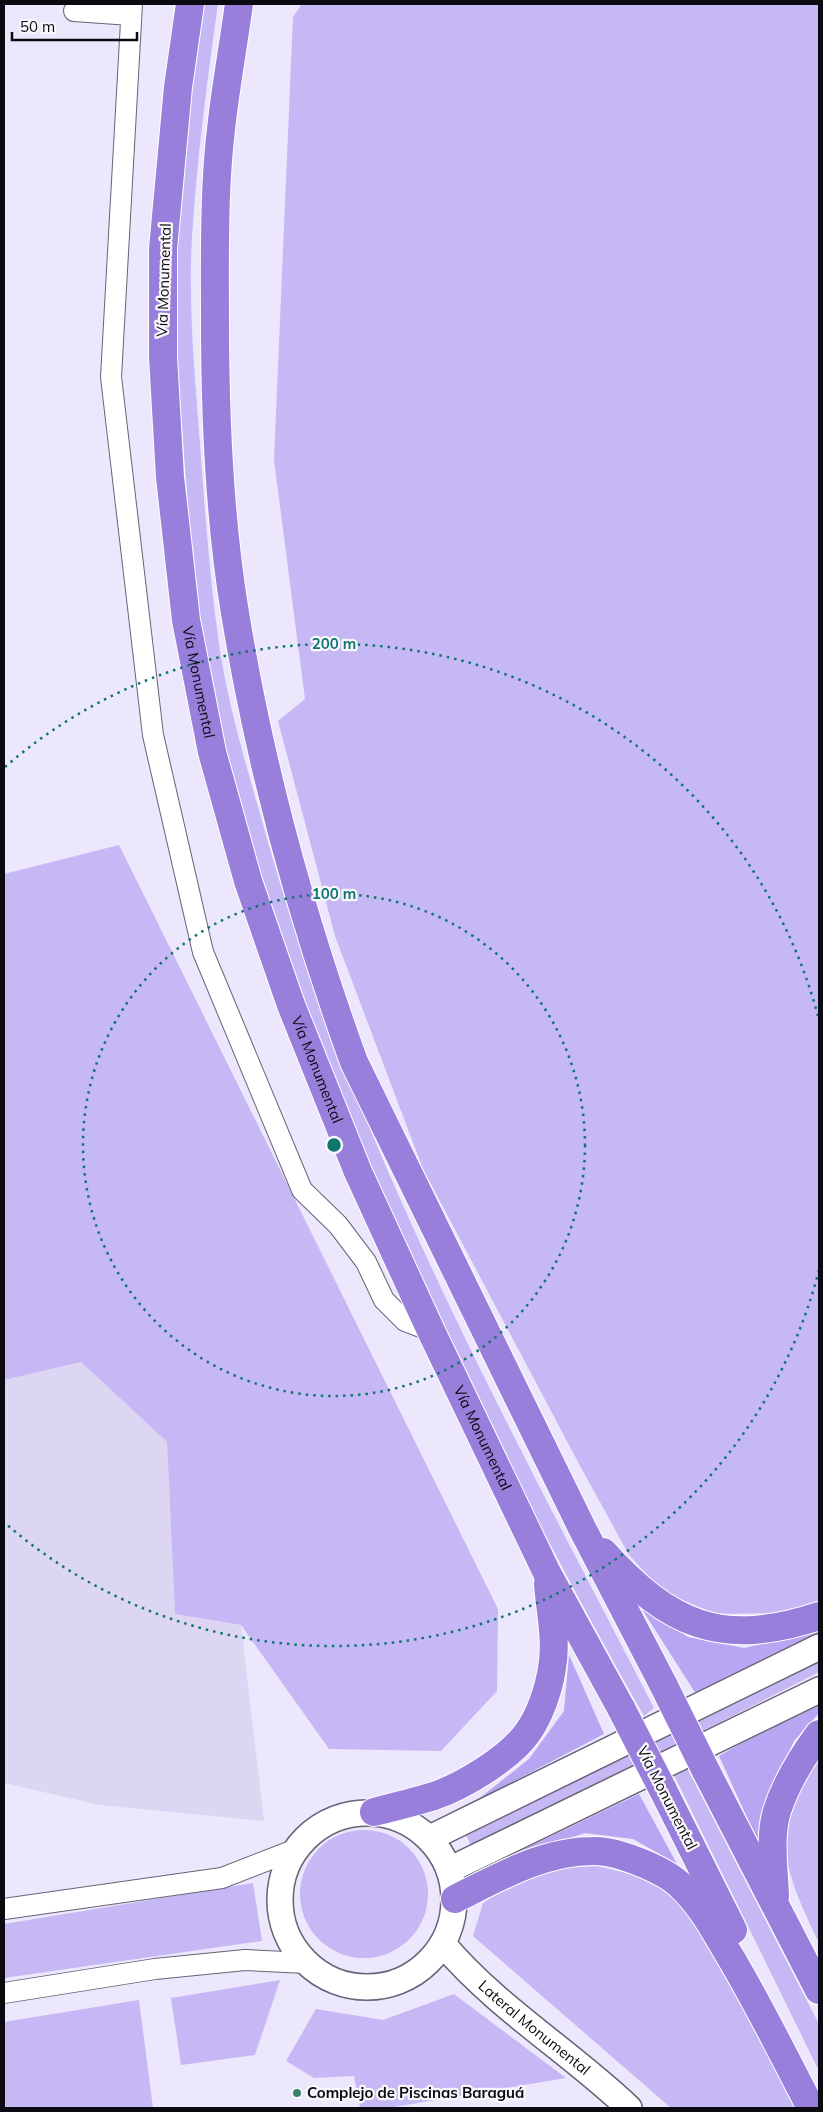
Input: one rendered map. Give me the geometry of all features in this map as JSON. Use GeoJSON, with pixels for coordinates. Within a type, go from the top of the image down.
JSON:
{"type":"FeatureCollection","features":[{"type":"Feature","properties":{"kind":"highway","name":"Vía Monumental"},"geometry":{"type":"LineString","coordinates":[[190,4],[178,87],[163,249],[162,357],[170,477],[186,620],[212,752],[248,881],[291,1005],[358,1172],[431,1331],[547,1573],[622,1710],[819,2100]]}},
{"type":"Feature","properties":{"kind":"highway"},"geometry":{"type":"LineString","coordinates":[[238,4],[217,174],[215,369],[220,481],[234,610],[258,740],[289,862],[325,984],[354,1062],[582,1528],[819,1990]]}},
{"type":"Feature","properties":{"kind":"highway"},"geometry":{"type":"LineString","coordinates":[[582,1528],[620,1569],[662,1607],[690,1621],[718,1630],[764,1630],[819,1616]]}},
{"type":"Feature","properties":{"kind":"highway"},"geometry":{"type":"LineString","coordinates":[[374,1812],[434,1796],[472,1779],[510,1750],[528,1733],[540,1708],[553,1667],[547,1573]]}},
{"type":"Feature","properties":{"kind":"highway"},"geometry":{"type":"LineString","coordinates":[[775,1902],[773,1846],[777,1812],[798,1763],[819,1734]]}},
{"type":"Feature","properties":{"kind":"highway"},"geometry":{"type":"LineString","coordinates":[[455,1899],[510,1871],[554,1856],[593,1850],[624,1855],[681,1885],[703,1910],[757,2003],[812,2108]]}},
{"type":"Feature","properties":{"kind":"street"},"geometry":{"type":"LineString","coordinates":[[74,10],[132,9],[111,377],[153,735],[203,952],[302,1190],[338,1225],[366,1262],[384,1300],[405,1321],[431,1331]]}},
{"type":"Feature","properties":{"kind":"street"},"geometry":{"type":"LineString","coordinates":[[430,1838],[819,1647]]}},
{"type":"Feature","properties":{"kind":"street"},"geometry":{"type":"LineString","coordinates":[[449,1870],[819,1690]]}},
{"type":"Feature","properties":{"kind":"street"},"geometry":{"type":"LineString","coordinates":[[374,1812],[395,1816],[430,1838],[441,1853],[449,1870],[455,1899],[452,1922],[443,1944],[426,1965],[404,1980],[379,1987],[352,1987],[327,1978],[306,1963],[288,1938],[280,1909],[282,1878],[294,1850],[304,1839],[320,1825],[340,1816],[374,1812]]}},
{"type":"Feature","properties":{"kind":"street"},"geometry":{"type":"LineString","coordinates":[[4,1909],[222,1878],[294,1850]]}},
{"type":"Feature","properties":{"kind":"street","name":"Lateral Monumental"},"geometry":{"type":"LineString","coordinates":[[443,1944],[463,1968],[508,2008],[629,2108]]}},
{"type":"Feature","properties":{"kind":"street"},"geometry":{"type":"LineString","coordinates":[[4,1993],[155,1969],[236,1960],[306,1963]]}},
{"type":"Feature","properties":{"kind":"shaded area"},"geometry":{"type":"Polygon","coordinates":[[[203,4],[218,4],[194,208],[191,263],[193,341],[213,600],[224,674],[240,744],[302,950],[343,1062],[389,1172],[438,1281],[544,1496],[654,1708],[644,1716],[578,1597],[515,1476],[474,1395],[391,1219],[352,1129],[282,946],[253,853],[227,759],[206,664],[196,600],[180,401],[175,278],[180,186],[186,126],[203,4]]]}},
{"type":"Feature","properties":{"kind":"shaded area"},"geometry":{"type":"Polygon","coordinates":[[[302,4],[819,4],[819,1600],[792,1613],[716,1614],[663,1592],[629,1555],[423,1169],[335,936],[278,721],[305,699],[274,460],[293,17],[302,4]]]}},
{"type":"Feature","properties":{"kind":"shaded area"},"geometry":{"type":"Polygon","coordinates":[[[119,845],[498,1609],[497,1691],[441,1751],[329,1749],[241,1625],[175,1614],[167,1442],[81,1362],[4,1380],[4,874],[119,845]]]}},
{"type":"Feature","properties":{"kind":"shaded area"},"geometry":{"type":"Polygon","coordinates":[[[81,1362],[167,1442],[175,1614],[241,1625],[264,1821],[100,1805],[4,1783],[4,1380],[81,1362]]]}},
{"type":"Feature","properties":{"kind":"shaded area"},"geometry":{"type":"Polygon","coordinates":[[[638,1603],[688,1637],[744,1648],[819,1631],[819,1636],[696,1694],[638,1603]]]}},
{"type":"Feature","properties":{"kind":"shaded area"},"geometry":{"type":"Polygon","coordinates":[[[569,1655],[604,1734],[476,1801],[529,1759],[564,1711],[569,1655]]]}},
{"type":"Feature","properties":{"kind":"shaded area"},"geometry":{"type":"Polygon","coordinates":[[[819,1659],[819,1672],[472,1848],[466,1835],[819,1659]]]}},
{"type":"Feature","properties":{"kind":"shaded area"},"geometry":{"type":"Polygon","coordinates":[[[819,1698],[819,1713],[794,1741],[771,1791],[761,1848],[719,1756],[819,1698]]]}},
{"type":"Feature","properties":{"kind":"shaded area"},"geometry":{"type":"Polygon","coordinates":[[[819,1755],[819,1943],[794,1886],[786,1856],[785,1825],[790,1810],[819,1755]]]}},
{"type":"Feature","properties":{"kind":"shaded area"},"geometry":{"type":"Polygon","coordinates":[[[686,1766],[819,2024],[819,2071],[673,1773],[686,1766]]]}},
{"type":"Feature","properties":{"kind":"shaded area"},"geometry":{"type":"Polygon","coordinates":[[[639,1794],[677,1864],[633,1839],[585,1833],[497,1862],[639,1794]]]}},
{"type":"Feature","properties":{"kind":"shaded area"},"geometry":{"type":"Polygon","coordinates":[[[364,1830],[388,1835],[409,1849],[423,1870],[428,1894],[423,1918],[409,1939],[388,1953],[364,1958],[340,1953],[319,1939],[305,1918],[300,1894],[305,1870],[319,1849],[340,1835],[364,1830]]]}},
{"type":"Feature","properties":{"kind":"shaded area"},"geometry":{"type":"Polygon","coordinates":[[[598,1866],[642,1877],[681,1901],[800,2108],[671,2108],[473,1936],[483,1903],[519,1879],[554,1868],[598,1866]]]}},
{"type":"Feature","properties":{"kind":"shaded area"},"geometry":{"type":"Polygon","coordinates":[[[253,1883],[262,1941],[4,1978],[4,1924],[253,1883]]]}},
{"type":"Feature","properties":{"kind":"shaded area"},"geometry":{"type":"Polygon","coordinates":[[[280,1980],[255,2055],[181,2065],[171,1998],[280,1980]]]}},
{"type":"Feature","properties":{"kind":"shaded area"},"geometry":{"type":"Polygon","coordinates":[[[454,1994],[566,2078],[388,2108],[360,2108],[354,2076],[314,2078],[286,2061],[316,2009],[383,2020],[454,1994]]]}},
{"type":"Feature","properties":{"kind":"shaded area"},"geometry":{"type":"Polygon","coordinates":[[[139,2000],[153,2108],[4,2108],[4,2022],[139,2000]]]}},
{"type":"Feature","properties":{"kind":"place","name":"Complejo de Piscinas Baraguá"},"geometry":{"type":"Point","coordinates":[297,2093]}}]}
